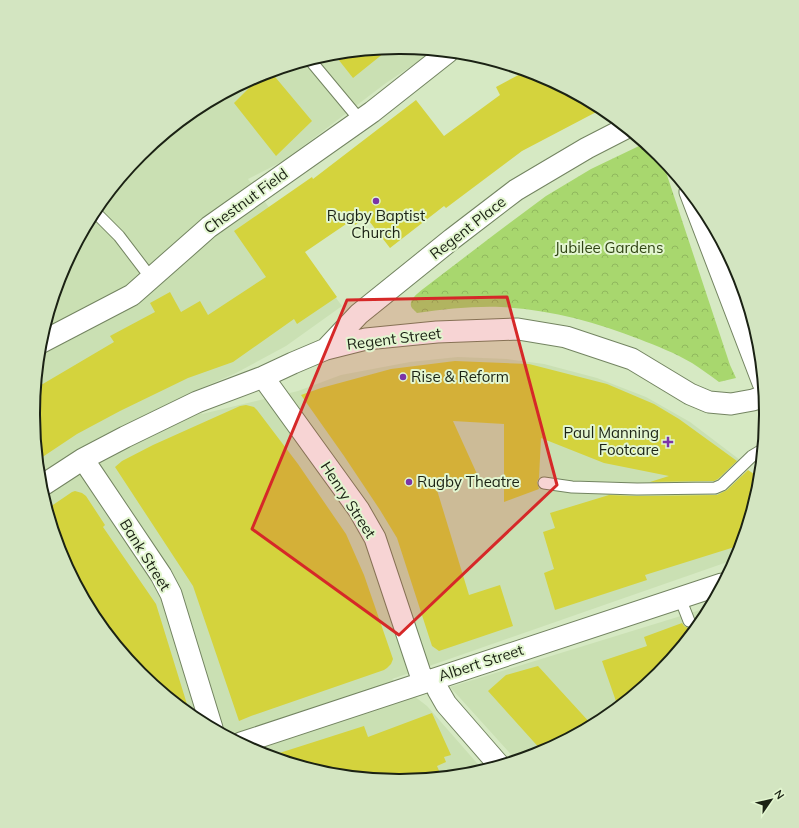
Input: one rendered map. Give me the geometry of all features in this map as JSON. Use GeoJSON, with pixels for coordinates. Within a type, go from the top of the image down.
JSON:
{"type":"FeatureCollection","features":[{"type":"Feature","properties":{"kind":"street","name":"Chestnut Field"},"geometry":{"type":"LineString","coordinates":[[48,339],[132,295],[209,227],[372,112],[441,57]]}},
{"type":"Feature","properties":{"kind":"street","name":"Regent Place"},"geometry":{"type":"LineString","coordinates":[[326,349],[359,314],[452,239],[516,190],[587,148],[620,131]]}},
{"type":"Feature","properties":{"kind":"street"},"geometry":{"type":"LineString","coordinates":[[699,216],[755,363]]}},
{"type":"Feature","properties":{"kind":"street","name":"Regent Street"},"geometry":{"type":"LineString","coordinates":[[47,483],[83,459],[197,402],[262,377],[292,362],[326,349],[366,339],[437,332],[518,329],[566,337],[632,359],[690,394],[709,402],[731,404],[758,398]]}},
{"type":"Feature","properties":{"kind":"street","name":"Henry Street"},"geometry":{"type":"LineString","coordinates":[[262,377],[359,510],[375,538],[428,681],[438,690],[446,704],[495,760]]}},
{"type":"Feature","properties":{"kind":"street","name":"Bank Street"},"geometry":{"type":"LineString","coordinates":[[83,459],[161,575],[171,594],[209,718]]}},
{"type":"Feature","properties":{"kind":"street","name":"Albert Street"},"geometry":{"type":"LineString","coordinates":[[249,740],[715,586]]}},
{"type":"Feature","properties":{"kind":"lane"},"geometry":{"type":"LineString","coordinates":[[314,65],[360,120]]}},
{"type":"Feature","properties":{"kind":"lane"},"geometry":{"type":"LineString","coordinates":[[99,216],[119,236],[151,278]]}},
{"type":"Feature","properties":{"kind":"lane"},"geometry":{"type":"LineString","coordinates":[[544,483],[572,487],[637,489],[715,488],[722,485],[757,453]]}},
{"type":"Feature","properties":{"kind":"lane"},"geometry":{"type":"LineString","coordinates":[[680,598],[689,621]]}},
{"type":"Feature","properties":{"kind":"highlighted area"},"geometry":{"type":"Polygon","coordinates":[[[507,297],[557,485],[399,635],[252,529],[347,300],[507,297]]]}},
{"type":"Feature","properties":{"kind":"shaded area"},"geometry":{"type":"Polygon","coordinates":[[[400,54],[427,56],[386,83],[285,160],[248,179],[342,306],[286,346],[236,373],[190,393],[202,414],[298,391],[341,375],[410,362],[458,357],[507,359],[544,364],[597,378],[646,397],[690,422],[740,460],[746,509],[727,562],[392,679],[427,706],[478,765],[423,773],[400,774],[376,773],[329,767],[262,746],[240,736],[200,713],[162,684],[129,651],[114,633],[88,594],[67,552],[52,507],[43,461],[41,438],[40,414],[43,367],[52,321],[59,298],[67,276],[88,234],[114,195],[129,177],[162,144],[181,129],[200,115],[240,92],[262,82],[306,67],[329,61],[376,55],[400,54]]]}},
{"type":"Feature","properties":{"kind":"shaded area"},"geometry":{"type":"Polygon","coordinates":[[[701,610],[685,633],[670,651],[637,684],[618,699],[599,713],[559,736],[512,755],[450,687],[701,610]]]}},
{"type":"Feature","properties":{"kind":"green space","name":"Jubilee Gardens"},"geometry":{"type":"Polygon","coordinates":[[[639,146],[666,173],[730,365],[736,378],[719,382],[692,363],[659,347],[606,327],[572,317],[519,308],[459,308],[417,313],[412,308],[412,300],[418,293],[546,196],[591,169],[639,146]]]}},
{"type":"Feature","properties":{"kind":"building"},"geometry":{"type":"Polygon","coordinates":[[[382,55],[353,78],[339,60],[382,55]]]}},
{"type":"Feature","properties":{"kind":"building"},"geometry":{"type":"Polygon","coordinates":[[[518,75],[559,92],[595,113],[522,151],[446,208],[444,206],[390,248],[366,217],[355,225],[352,220],[305,252],[337,297],[297,324],[294,319],[233,362],[188,378],[120,411],[77,434],[43,457],[40,414],[41,385],[114,342],[110,336],[155,312],[150,303],[170,292],[181,312],[200,301],[208,315],[266,277],[234,231],[312,177],[313,179],[416,100],[444,136],[500,95],[496,87],[518,75]]]}},
{"type":"Feature","properties":{"kind":"building"},"geometry":{"type":"Polygon","coordinates":[[[275,77],[312,121],[276,156],[234,103],[249,88],[275,77]]]}},
{"type":"Feature","properties":{"kind":"building"},"geometry":{"type":"Polygon","coordinates":[[[455,361],[529,364],[607,384],[654,404],[679,419],[737,461],[714,481],[650,482],[669,476],[604,463],[541,438],[539,478],[537,482],[539,489],[504,502],[504,424],[453,421],[477,474],[437,490],[469,595],[500,585],[513,626],[439,651],[432,646],[397,538],[344,456],[301,395],[391,369],[455,361]]]}},
{"type":"Feature","properties":{"kind":"building"},"geometry":{"type":"Polygon","coordinates":[[[246,405],[254,407],[257,410],[298,464],[346,534],[364,575],[393,659],[391,664],[384,670],[239,721],[193,586],[115,467],[122,461],[153,445],[240,406],[246,405]]]}},
{"type":"Feature","properties":{"kind":"building"},"geometry":{"type":"Polygon","coordinates":[[[748,470],[754,474],[747,507],[734,547],[645,575],[647,580],[555,610],[544,573],[554,569],[543,532],[555,528],[550,513],[609,495],[717,495],[727,490],[748,470]]]}},
{"type":"Feature","properties":{"kind":"building"},"geometry":{"type":"Polygon","coordinates":[[[75,491],[82,493],[86,496],[105,525],[103,527],[156,604],[187,703],[162,684],[129,651],[114,633],[88,594],[67,552],[52,506],[75,491]]]}},
{"type":"Feature","properties":{"kind":"building"},"geometry":{"type":"Polygon","coordinates":[[[682,623],[688,628],[654,668],[616,701],[602,661],[647,646],[644,637],[682,623]]]}},
{"type":"Feature","properties":{"kind":"building"},"geometry":{"type":"Polygon","coordinates":[[[538,666],[587,720],[559,736],[537,746],[488,691],[506,675],[538,666]]]}},
{"type":"Feature","properties":{"kind":"building"},"geometry":{"type":"Polygon","coordinates":[[[432,713],[451,755],[444,757],[446,762],[437,766],[439,771],[400,774],[376,773],[329,767],[280,753],[364,726],[368,737],[432,713]]]}},
{"type":"Feature","properties":{"kind":"place","name":"Rugby Baptist Church"},"geometry":{"type":"Point","coordinates":[376,201]}},
{"type":"Feature","properties":{"kind":"place","name":"Rise & Reform"},"geometry":{"type":"Point","coordinates":[403,377]}},
{"type":"Feature","properties":{"kind":"place","name":"Paul Manning Footcare"},"geometry":{"type":"Point","coordinates":[668,442]}},
{"type":"Feature","properties":{"kind":"place","name":"Rugby Theatre"},"geometry":{"type":"Point","coordinates":[409,482]}}]}
